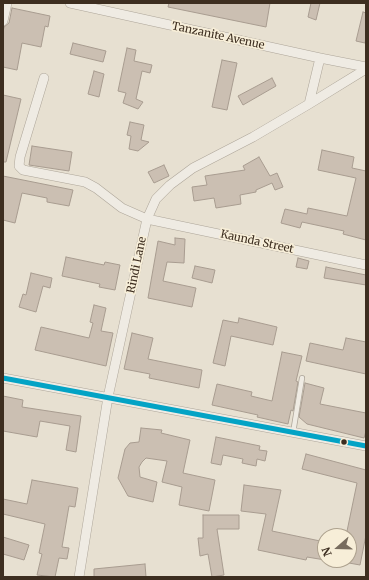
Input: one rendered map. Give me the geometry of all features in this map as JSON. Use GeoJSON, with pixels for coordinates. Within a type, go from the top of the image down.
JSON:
{"type":"FeatureCollection","features":[{"type":"Feature","properties":{"kind":"street"},"geometry":{"type":"LineString","coordinates":[[3,20],[7,3]]}},
{"type":"Feature","properties":{"kind":"street","name":"Tanzanite Avenue"},"geometry":{"type":"LineString","coordinates":[[70,3],[366,68]]}},
{"type":"Feature","properties":{"kind":"street"},"geometry":{"type":"LineString","coordinates":[[309,104],[320,58]]}},
{"type":"Feature","properties":{"kind":"street","name":"Rindi Lane"},"geometry":{"type":"LineString","coordinates":[[79,577],[108,397],[147,219],[156,199],[170,185],[193,168],[253,137],[366,68]]}},
{"type":"Feature","properties":{"kind":"street","name":"Kaunda Street"},"geometry":{"type":"LineString","coordinates":[[44,78],[19,166],[23,170],[85,182],[96,188],[122,208],[147,219],[366,265]]}},
{"type":"Feature","properties":{"kind":"street"},"geometry":{"type":"LineString","coordinates":[[3,378],[366,446]]}},
{"type":"Feature","properties":{"kind":"lane"},"geometry":{"type":"LineString","coordinates":[[293,433],[302,378]]}},
{"type":"Feature","properties":{"kind":"building"},"geometry":{"type":"Polygon","coordinates":[[[169,3],[270,3],[266,27],[168,7],[169,3]]]}},
{"type":"Feature","properties":{"kind":"building"},"geometry":{"type":"Polygon","coordinates":[[[311,3],[320,3],[316,20],[308,17],[311,3]]]}},
{"type":"Feature","properties":{"kind":"building"},"geometry":{"type":"Polygon","coordinates":[[[12,8],[50,16],[48,27],[45,26],[41,47],[22,43],[17,70],[3,67],[3,32],[4,27],[9,23],[12,8]]]}},
{"type":"Feature","properties":{"kind":"building"},"geometry":{"type":"Polygon","coordinates":[[[363,12],[366,13],[365,43],[356,41],[363,12]]]}},
{"type":"Feature","properties":{"kind":"building"},"geometry":{"type":"Polygon","coordinates":[[[73,43],[106,51],[103,62],[70,54],[73,43]]]}},
{"type":"Feature","properties":{"kind":"building"},"geometry":{"type":"Polygon","coordinates":[[[127,48],[136,50],[134,61],[152,65],[150,73],[142,71],[136,99],[143,102],[138,109],[123,103],[126,93],[118,91],[127,48]]]}},
{"type":"Feature","properties":{"kind":"building"},"geometry":{"type":"Polygon","coordinates":[[[222,60],[237,63],[227,110],[212,107],[222,60]]]}},
{"type":"Feature","properties":{"kind":"building"},"geometry":{"type":"Polygon","coordinates":[[[94,71],[104,74],[99,97],[88,94],[94,71]]]}},
{"type":"Feature","properties":{"kind":"building"},"geometry":{"type":"Polygon","coordinates":[[[272,78],[276,86],[243,105],[238,96],[272,78]]]}},
{"type":"Feature","properties":{"kind":"building"},"geometry":{"type":"Polygon","coordinates":[[[3,95],[21,99],[6,162],[3,162],[3,95]]]}},
{"type":"Feature","properties":{"kind":"building"},"geometry":{"type":"Polygon","coordinates":[[[130,122],[144,125],[141,140],[149,142],[138,151],[129,149],[131,136],[127,135],[130,122]]]}},
{"type":"Feature","properties":{"kind":"building"},"geometry":{"type":"Polygon","coordinates":[[[32,146],[72,152],[69,171],[29,165],[32,146]]]}},
{"type":"Feature","properties":{"kind":"building"},"geometry":{"type":"Polygon","coordinates":[[[322,150],[354,157],[352,168],[366,171],[366,240],[343,234],[344,231],[302,222],[300,228],[281,223],[285,209],[307,214],[308,208],[347,216],[356,178],[318,170],[322,150]]]}},
{"type":"Feature","properties":{"kind":"building"},"geometry":{"type":"Polygon","coordinates":[[[259,157],[270,176],[277,173],[283,187],[275,190],[272,183],[256,190],[256,192],[240,195],[241,204],[216,208],[214,198],[194,201],[192,187],[207,185],[205,176],[245,170],[243,166],[259,157]]]}},
{"type":"Feature","properties":{"kind":"building"},"geometry":{"type":"Polygon","coordinates":[[[164,165],[169,176],[154,183],[148,172],[164,165]]]}},
{"type":"Feature","properties":{"kind":"building"},"geometry":{"type":"Polygon","coordinates":[[[3,176],[73,190],[69,206],[47,202],[47,198],[22,193],[15,223],[3,220],[3,176]]]}},
{"type":"Feature","properties":{"kind":"building"},"geometry":{"type":"Polygon","coordinates":[[[175,238],[185,239],[184,263],[167,262],[163,281],[196,288],[192,307],[148,298],[158,241],[175,245],[175,238]]]}},
{"type":"Feature","properties":{"kind":"building"},"geometry":{"type":"Polygon","coordinates":[[[66,257],[104,265],[105,262],[120,265],[115,290],[99,287],[100,284],[62,276],[66,257]]]}},
{"type":"Feature","properties":{"kind":"building"},"geometry":{"type":"Polygon","coordinates":[[[298,258],[309,261],[307,269],[296,267],[298,258]]]}},
{"type":"Feature","properties":{"kind":"building"},"geometry":{"type":"Polygon","coordinates":[[[195,266],[215,270],[212,283],[192,278],[195,266]]]}},
{"type":"Feature","properties":{"kind":"building"},"geometry":{"type":"Polygon","coordinates":[[[326,267],[366,275],[366,285],[324,278],[326,267]]]}},
{"type":"Feature","properties":{"kind":"building"},"geometry":{"type":"Polygon","coordinates":[[[31,273],[52,278],[50,288],[43,286],[36,312],[19,307],[23,294],[26,295],[31,273]]]}},
{"type":"Feature","properties":{"kind":"building"},"geometry":{"type":"Polygon","coordinates":[[[94,305],[106,308],[101,331],[113,333],[106,366],[35,350],[41,327],[89,338],[93,323],[90,322],[94,305]]]}},
{"type":"Feature","properties":{"kind":"building"},"geometry":{"type":"Polygon","coordinates":[[[239,318],[277,327],[273,345],[231,336],[225,366],[213,363],[223,320],[238,323],[239,318]]]}},
{"type":"Feature","properties":{"kind":"building"},"geometry":{"type":"Polygon","coordinates":[[[132,333],[153,338],[148,359],[202,370],[199,388],[149,378],[150,374],[124,369],[132,333]]]}},
{"type":"Feature","properties":{"kind":"building"},"geometry":{"type":"Polygon","coordinates":[[[346,338],[366,342],[366,374],[306,361],[310,343],[343,350],[346,338]]]}},
{"type":"Feature","properties":{"kind":"building"},"geometry":{"type":"Polygon","coordinates":[[[282,352],[302,356],[296,381],[298,382],[293,411],[291,410],[288,424],[257,417],[258,415],[212,405],[217,384],[252,392],[251,396],[272,401],[282,352]]]}},
{"type":"Feature","properties":{"kind":"building"},"geometry":{"type":"Polygon","coordinates":[[[305,383],[324,388],[320,404],[366,413],[366,431],[364,438],[307,424],[299,417],[305,383]]]}},
{"type":"Feature","properties":{"kind":"building"},"geometry":{"type":"Polygon","coordinates":[[[3,396],[23,400],[22,407],[81,416],[76,452],[66,450],[70,426],[40,421],[37,437],[3,431],[3,396]]]}},
{"type":"Feature","properties":{"kind":"building"},"geometry":{"type":"Polygon","coordinates":[[[141,428],[162,430],[161,433],[190,440],[183,473],[215,480],[209,511],[179,505],[182,487],[162,482],[167,461],[146,458],[139,467],[140,477],[157,482],[153,502],[128,496],[118,478],[125,449],[130,443],[139,442],[141,428]]]}},
{"type":"Feature","properties":{"kind":"building"},"geometry":{"type":"Polygon","coordinates":[[[216,437],[260,446],[259,450],[267,451],[265,461],[257,459],[256,466],[242,463],[243,459],[223,455],[221,465],[211,463],[216,437]]]}},
{"type":"Feature","properties":{"kind":"building"},"geometry":{"type":"Polygon","coordinates":[[[306,454],[366,470],[366,535],[360,565],[357,564],[357,528],[348,528],[357,483],[302,469],[306,454]]]}},
{"type":"Feature","properties":{"kind":"building"},"geometry":{"type":"Polygon","coordinates":[[[32,480],[78,488],[75,507],[69,506],[62,547],[69,548],[67,559],[59,558],[55,577],[37,575],[42,554],[39,553],[45,524],[3,514],[3,499],[27,504],[32,480]]]}},
{"type":"Feature","properties":{"kind":"building"},"geometry":{"type":"Polygon","coordinates":[[[244,485],[281,490],[272,531],[317,540],[317,559],[307,557],[306,560],[258,550],[266,514],[241,511],[244,485]]]}},
{"type":"Feature","properties":{"kind":"building"},"geometry":{"type":"Polygon","coordinates":[[[203,515],[239,515],[239,529],[217,529],[224,575],[212,577],[208,554],[200,556],[198,538],[203,538],[203,515]]]}},
{"type":"Feature","properties":{"kind":"building"},"geometry":{"type":"Polygon","coordinates":[[[3,537],[29,545],[24,560],[3,554],[3,537]]]}},
{"type":"Feature","properties":{"kind":"building"},"geometry":{"type":"Polygon","coordinates":[[[145,564],[146,577],[94,577],[94,569],[145,564]]]}},
{"type":"Feature","properties":{"kind":"transit line"},"geometry":{"type":"LineString","coordinates":[[3,378],[366,446]]}}]}
